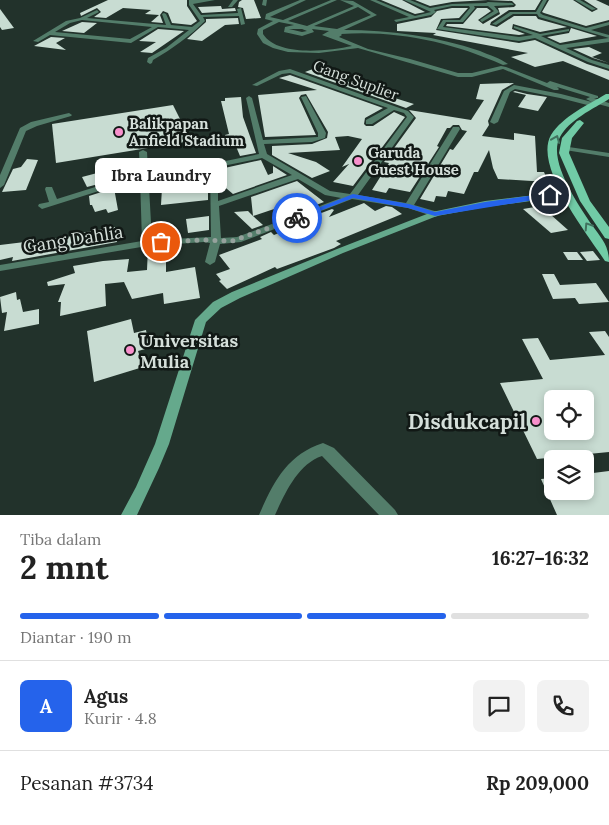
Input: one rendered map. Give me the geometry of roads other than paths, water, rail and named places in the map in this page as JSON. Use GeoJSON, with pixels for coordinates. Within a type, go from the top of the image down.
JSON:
{"type":"FeatureCollection","features":[{"type":"Feature","properties":{"kind":"main road"},"geometry":{"type":"LineString","coordinates":[[605,102],[572,129],[567,138],[564,153],[581,194],[609,235]]}},
{"type":"Feature","properties":{"kind":"main road"},"geometry":{"type":"LineString","coordinates":[[605,102],[561,128],[552,142],[554,164],[568,194],[609,258]]}},
{"type":"Feature","properties":{"kind":"main road"},"geometry":{"type":"LineString","coordinates":[[568,194],[581,194]]}},
{"type":"Feature","properties":{"kind":"street"},"geometry":{"type":"LineString","coordinates":[[190,1],[213,0]]}},
{"type":"Feature","properties":{"kind":"street"},"geometry":{"type":"LineString","coordinates":[[230,6],[236,0]]}},
{"type":"Feature","properties":{"kind":"street"},"geometry":{"type":"LineString","coordinates":[[304,0],[267,16],[270,20],[326,34],[326,36],[386,37],[422,41],[466,52],[548,86],[605,102]]}},
{"type":"Feature","properties":{"kind":"street"},"geometry":{"type":"LineString","coordinates":[[335,0],[261,29],[260,34],[265,44],[292,51],[310,50],[326,52],[357,47]]}},
{"type":"Feature","properties":{"kind":"street"},"geometry":{"type":"LineString","coordinates":[[309,30],[340,31],[375,15],[342,0]]}},
{"type":"Feature","properties":{"kind":"street"},"geometry":{"type":"LineString","coordinates":[[372,0],[415,17]]}},
{"type":"Feature","properties":{"kind":"street"},"geometry":{"type":"LineString","coordinates":[[396,21],[434,12],[406,0]]}},
{"type":"Feature","properties":{"kind":"street"},"geometry":{"type":"LineString","coordinates":[[439,0],[452,5]]}},
{"type":"Feature","properties":{"kind":"street"},"geometry":{"type":"LineString","coordinates":[[482,21],[497,11],[483,0]]}},
{"type":"Feature","properties":{"kind":"street"},"geometry":{"type":"LineString","coordinates":[[538,13],[544,0]]}},
{"type":"Feature","properties":{"kind":"street"},"geometry":{"type":"LineString","coordinates":[[577,0],[594,9]]}},
{"type":"Feature","properties":{"kind":"street"},"geometry":{"type":"LineString","coordinates":[[150,62],[150,59],[204,21],[190,1]]}},
{"type":"Feature","properties":{"kind":"street"},"geometry":{"type":"LineString","coordinates":[[430,9],[452,5],[490,5],[513,1]]}},
{"type":"Feature","properties":{"kind":"street"},"geometry":{"type":"LineString","coordinates":[[309,30],[357,6]]}},
{"type":"Feature","properties":{"kind":"street"},"geometry":{"type":"LineString","coordinates":[[471,6],[472,8],[461,21],[445,21],[440,28],[517,39],[567,30]]}},
{"type":"Feature","properties":{"kind":"street"},"geometry":{"type":"LineString","coordinates":[[36,41],[68,22],[97,11]]}},
{"type":"Feature","properties":{"kind":"street"},"geometry":{"type":"LineString","coordinates":[[201,16],[240,11],[243,24]]}},
{"type":"Feature","properties":{"kind":"street"},"geometry":{"type":"LineString","coordinates":[[494,24],[512,13],[538,13],[541,16],[588,29],[609,38]]}},
{"type":"Feature","properties":{"kind":"street"},"geometry":{"type":"LineString","coordinates":[[164,14],[169,27]]}},
{"type":"Feature","properties":{"kind":"street"},"geometry":{"type":"LineString","coordinates":[[82,18],[194,29]]}},
{"type":"Feature","properties":{"kind":"street"},"geometry":{"type":"LineString","coordinates":[[588,29],[609,22]]}},
{"type":"Feature","properties":{"kind":"street"},"geometry":{"type":"LineString","coordinates":[[120,48],[157,26]]}},
{"type":"Feature","properties":{"kind":"street"},"geometry":{"type":"LineString","coordinates":[[516,26],[590,61],[609,67]]}},
{"type":"Feature","properties":{"kind":"street"},"geometry":{"type":"LineString","coordinates":[[49,33],[131,41]]}},
{"type":"Feature","properties":{"kind":"street"},"geometry":{"type":"LineString","coordinates":[[337,35],[357,47],[458,76],[472,75],[504,67]]}},
{"type":"Feature","properties":{"kind":"street"},"geometry":{"type":"LineString","coordinates":[[559,47],[609,38]]}},
{"type":"Feature","properties":{"kind":"street","name":"Gang Suplier"},"geometry":{"type":"LineString","coordinates":[[255,85],[280,72],[290,71],[410,114],[411,117],[353,196]]}},
{"type":"Feature","properties":{"kind":"street"},"geometry":{"type":"LineString","coordinates":[[494,122],[508,91],[514,87],[605,102]]}},
{"type":"Feature","properties":{"kind":"street"},"geometry":{"type":"LineString","coordinates":[[259,142],[320,139],[322,133],[304,97]]}},
{"type":"Feature","properties":{"kind":"street"},"geometry":{"type":"LineString","coordinates":[[249,98],[263,156]]}},
{"type":"Feature","properties":{"kind":"street"},"geometry":{"type":"LineString","coordinates":[[369,122],[392,108]]}},
{"type":"Feature","properties":{"kind":"street"},"geometry":{"type":"LineString","coordinates":[[0,185],[24,130],[34,124],[69,115]]}},
{"type":"Feature","properties":{"kind":"street"},"geometry":{"type":"LineString","coordinates":[[409,206],[456,128]]}},
{"type":"Feature","properties":{"kind":"street"},"geometry":{"type":"LineString","coordinates":[[565,148],[609,155]]}},
{"type":"Feature","properties":{"kind":"street"},"geometry":{"type":"LineString","coordinates":[[143,152],[148,243]]}},
{"type":"Feature","properties":{"kind":"street"},"geometry":{"type":"LineString","coordinates":[[210,262],[216,240],[214,166],[263,156],[328,193],[409,206],[435,214]]}},
{"type":"Feature","properties":{"kind":"street"},"geometry":{"type":"LineString","coordinates":[[42,206],[145,174]]}},
{"type":"Feature","properties":{"kind":"street"},"geometry":{"type":"LineString","coordinates":[[214,205],[298,176]]}},
{"type":"Feature","properties":{"kind":"street"},"geometry":{"type":"LineString","coordinates":[[49,189],[54,203]]}},
{"type":"Feature","properties":{"kind":"street"},"geometry":{"type":"LineString","coordinates":[[129,515],[142,493],[162,446],[201,320],[208,313],[236,294],[435,214],[485,204],[568,194]]}},
{"type":"Feature","properties":{"kind":"street","name":"Gang Dahlia"},"geometry":{"type":"LineString","coordinates":[[0,268],[148,243],[216,240],[224,242],[238,240],[353,196]]}},
{"type":"Feature","properties":{"kind":"street"},"geometry":{"type":"LineString","coordinates":[[267,515],[280,486],[292,470],[310,455],[323,449],[329,452],[390,515]]}},
{"type":"Feature","properties":{"kind":"place","name":"Balikpapan Anfield Stadium"},"geometry":{"type":"Point","coordinates":[119,132]}},
{"type":"Feature","properties":{"kind":"place","name":"Garuda Guest House"},"geometry":{"type":"Point","coordinates":[358,161]}},
{"type":"Feature","properties":{"kind":"place","name":"Ibra Laundry"},"geometry":{"type":"Point","coordinates":[161,242]}},
{"type":"Feature","properties":{"kind":"place","name":"Universitas Mulia"},"geometry":{"type":"Point","coordinates":[130,350]}},
{"type":"Feature","properties":{"kind":"place","name":"Disdukcapil"},"geometry":{"type":"Point","coordinates":[536,421]}}]}
